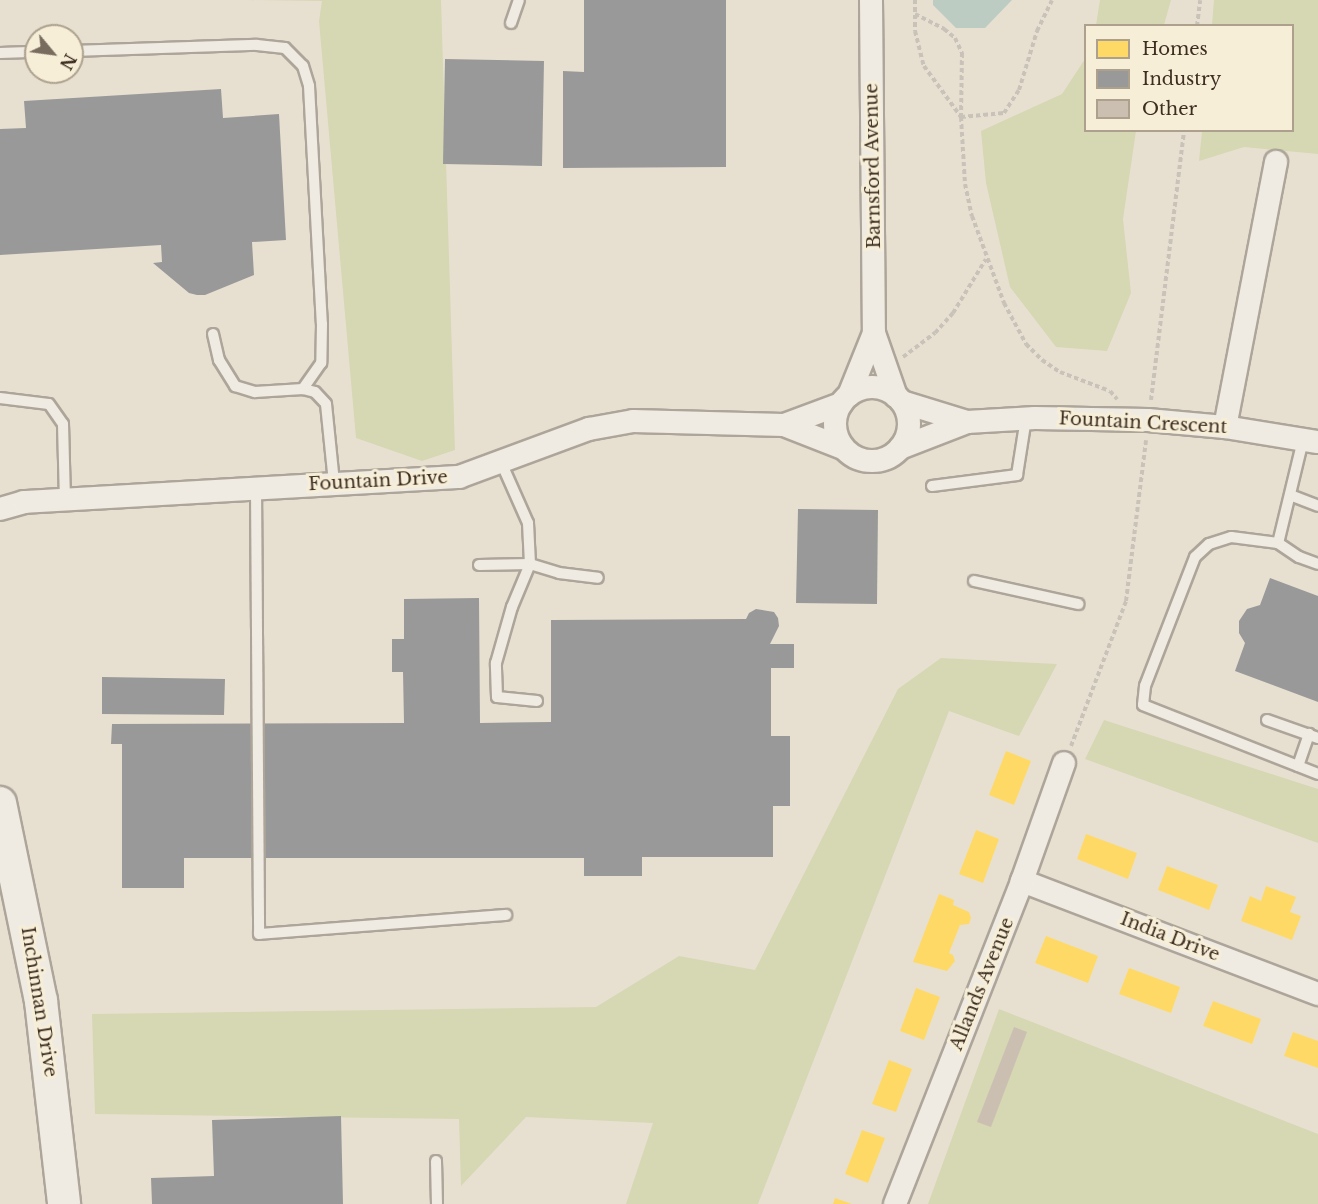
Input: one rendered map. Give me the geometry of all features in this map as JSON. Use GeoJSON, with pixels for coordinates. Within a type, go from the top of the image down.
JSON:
{"type":"FeatureCollection","features":[{"type":"Feature","properties":{"kind":"street","name":"Barnsford Avenue"},"geometry":{"type":"LineString","coordinates":[[871,0],[874,333],[899,399]]}},
{"type":"Feature","properties":{"kind":"street"},"geometry":{"type":"LineString","coordinates":[[1225,427],[1276,162]]}},
{"type":"Feature","properties":{"kind":"street","name":"Barnsford Avenue"},"geometry":{"type":"LineString","coordinates":[[845,399],[874,333]]}},
{"type":"Feature","properties":{"kind":"street"},"geometry":{"type":"LineString","coordinates":[[877,387],[899,399],[909,425],[907,437],[900,448],[890,457],[878,461],[859,459],[843,448],[834,426],[845,399],[857,390],[877,387]]}},
{"type":"Feature","properties":{"kind":"street","name":"Fountain Drive"},"geometry":{"type":"LineString","coordinates":[[784,425],[845,399]]}},
{"type":"Feature","properties":{"kind":"street","name":"Fountain Crescent"},"geometry":{"type":"LineString","coordinates":[[899,399],[967,422]]}},
{"type":"Feature","properties":{"kind":"street","name":"Fountain Crescent"},"geometry":{"type":"LineString","coordinates":[[900,448],[967,422],[1026,418],[1148,420],[1225,427],[1311,441]]}},
{"type":"Feature","properties":{"kind":"street","name":"Fountain Drive"},"geometry":{"type":"LineString","coordinates":[[0,509],[24,502],[459,477],[589,429],[633,421],[784,425],[843,448]]}},
{"type":"Feature","properties":{"kind":"street","name":"Allands Avenue"},"geometry":{"type":"LineString","coordinates":[[895,1204],[1022,881],[1064,763]]}},
{"type":"Feature","properties":{"kind":"street","name":"Inchinnan Drive"},"geometry":{"type":"LineString","coordinates":[[0,802],[41,1001],[63,1204]]}},
{"type":"Feature","properties":{"kind":"street","name":"India Drive"},"geometry":{"type":"LineString","coordinates":[[1022,881],[1318,994]]}},
{"type":"Feature","properties":{"kind":"lane"},"geometry":{"type":"LineString","coordinates":[[511,23],[519,0]]}},
{"type":"Feature","properties":{"kind":"lane"},"geometry":{"type":"LineString","coordinates":[[84,51],[256,45],[285,48],[303,66],[309,86],[322,334],[321,363],[303,389]]}},
{"type":"Feature","properties":{"kind":"lane"},"geometry":{"type":"LineString","coordinates":[[0,53],[24,52]]}},
{"type":"Feature","properties":{"kind":"lane"},"geometry":{"type":"LineString","coordinates":[[213,334],[219,360],[235,387],[255,392],[303,389],[315,392],[326,404],[334,483]]}},
{"type":"Feature","properties":{"kind":"lane"},"geometry":{"type":"LineString","coordinates":[[0,398],[49,404],[63,424],[65,500]]}},
{"type":"Feature","properties":{"kind":"lane"},"geometry":{"type":"LineString","coordinates":[[932,486],[1017,475],[1026,418]]}},
{"type":"Feature","properties":{"kind":"lane"},"geometry":{"type":"LineString","coordinates":[[1278,543],[1290,495],[1311,441]]}},
{"type":"Feature","properties":{"kind":"lane"},"geometry":{"type":"LineString","coordinates":[[501,462],[528,523],[530,564],[512,607],[496,663],[497,697],[537,701]]}},
{"type":"Feature","properties":{"kind":"lane"},"geometry":{"type":"LineString","coordinates":[[256,487],[259,934],[506,915]]}},
{"type":"Feature","properties":{"kind":"lane"},"geometry":{"type":"LineString","coordinates":[[1290,495],[1318,506]]}},
{"type":"Feature","properties":{"kind":"lane"},"geometry":{"type":"LineString","coordinates":[[1318,564],[1299,557],[1278,543],[1231,537],[1209,544],[1195,556],[1145,686],[1143,705],[1318,774]]}},
{"type":"Feature","properties":{"kind":"lane"},"geometry":{"type":"LineString","coordinates":[[479,565],[530,564],[559,573],[598,578]]}},
{"type":"Feature","properties":{"kind":"lane"},"geometry":{"type":"LineString","coordinates":[[974,581],[1078,604]]}},
{"type":"Feature","properties":{"kind":"lane"},"geometry":{"type":"LineString","coordinates":[[1268,720],[1313,736],[1298,766]]}},
{"type":"Feature","properties":{"kind":"lane"},"geometry":{"type":"LineString","coordinates":[[436,1161],[437,1204]]}},
{"type":"Feature","properties":{"kind":"path"},"geometry":{"type":"LineString","coordinates":[[915,0],[915,30],[924,66],[961,117]]}},
{"type":"Feature","properties":{"kind":"path"},"geometry":{"type":"LineString","coordinates":[[961,117],[1004,113],[1019,90],[1034,40],[1052,0]]}},
{"type":"Feature","properties":{"kind":"path"},"geometry":{"type":"LineString","coordinates":[[1197,24],[1200,0]]}},
{"type":"Feature","properties":{"kind":"path"},"geometry":{"type":"LineString","coordinates":[[915,14],[944,29],[955,38],[962,53],[961,117],[965,184],[972,216],[1004,303],[1026,344],[1060,372],[1110,391],[1121,403],[1123,419]]}},
{"type":"Feature","properties":{"kind":"path"},"geometry":{"type":"LineString","coordinates":[[1064,763],[1126,601],[1184,132]]}},
{"type":"Feature","properties":{"kind":"path"},"geometry":{"type":"LineString","coordinates":[[884,361],[898,360],[934,333],[953,314],[987,258]]}},
{"type":"Feature","properties":{"kind":"green space"},"geometry":{"type":"Polygon","coordinates":[[[245,0],[441,0],[455,450],[422,461],[356,438],[319,21],[322,1],[245,0]]]}},
{"type":"Feature","properties":{"kind":"green space"},"geometry":{"type":"Polygon","coordinates":[[[1100,0],[1171,0],[1164,24],[1096,24],[1100,0]]]}},
{"type":"Feature","properties":{"kind":"green space"},"geometry":{"type":"Polygon","coordinates":[[[1214,0],[1318,0],[1318,154],[1244,147],[1199,161],[1202,132],[1294,132],[1294,24],[1212,24],[1214,0]]]}},
{"type":"Feature","properties":{"kind":"green space"},"geometry":{"type":"Polygon","coordinates":[[[1084,61],[1084,132],[1136,132],[1123,219],[1131,293],[1107,351],[1056,347],[1010,287],[986,183],[981,131],[1062,94],[1084,61]]]}},
{"type":"Feature","properties":{"kind":"green space"},"geometry":{"type":"Polygon","coordinates":[[[941,658],[1057,664],[1019,736],[949,711],[758,1204],[626,1204],[653,1123],[526,1117],[461,1186],[459,1119],[95,1114],[92,1014],[596,1007],[679,956],[755,970],[898,689],[941,658]]]}},
{"type":"Feature","properties":{"kind":"green space"},"geometry":{"type":"Polygon","coordinates":[[[1104,720],[1318,789],[1318,843],[1085,759],[1104,720]]]}},
{"type":"Feature","properties":{"kind":"green space"},"geometry":{"type":"Polygon","coordinates":[[[999,1009],[1318,1134],[1318,1204],[928,1204],[999,1009]]]}},
{"type":"Feature","properties":{"kind":"shaded area"},"geometry":{"type":"Polygon","coordinates":[[[933,0],[1012,0],[985,28],[956,28],[933,5],[933,0]]]}},
{"type":"Feature","properties":{"kind":"building: Homes"},"geometry":{"type":"Polygon","coordinates":[[[1006,751],[1031,761],[1014,805],[989,795],[1006,751]]]}},
{"type":"Feature","properties":{"kind":"building: Homes"},"geometry":{"type":"Polygon","coordinates":[[[976,830],[999,839],[983,883],[959,874],[976,830]]]}},
{"type":"Feature","properties":{"kind":"building: Homes"},"geometry":{"type":"Polygon","coordinates":[[[1086,834],[1137,853],[1128,879],[1077,859],[1086,834]]]}},
{"type":"Feature","properties":{"kind":"building: Homes"},"geometry":{"type":"Polygon","coordinates":[[[1167,866],[1218,885],[1209,910],[1158,890],[1167,866]]]}},
{"type":"Feature","properties":{"kind":"building: Homes"},"geometry":{"type":"Polygon","coordinates":[[[1266,886],[1296,897],[1290,912],[1301,916],[1292,940],[1241,921],[1250,896],[1261,901],[1266,886]]]}},
{"type":"Feature","properties":{"kind":"building: Homes"},"geometry":{"type":"Polygon","coordinates":[[[939,894],[954,900],[953,905],[969,912],[971,918],[969,924],[960,925],[949,953],[953,955],[955,961],[947,971],[913,962],[939,894]]]}},
{"type":"Feature","properties":{"kind":"building: Homes"},"geometry":{"type":"Polygon","coordinates":[[[1046,936],[1098,956],[1088,983],[1035,963],[1046,936]]]}},
{"type":"Feature","properties":{"kind":"building: Homes"},"geometry":{"type":"Polygon","coordinates":[[[1129,968],[1180,987],[1171,1013],[1119,994],[1129,968]]]}},
{"type":"Feature","properties":{"kind":"building: Homes"},"geometry":{"type":"Polygon","coordinates":[[[916,988],[940,997],[924,1040],[900,1031],[916,988]]]}},
{"type":"Feature","properties":{"kind":"building: Homes"},"geometry":{"type":"Polygon","coordinates":[[[1213,1001],[1261,1019],[1252,1044],[1203,1026],[1213,1001]]]}},
{"type":"Feature","properties":{"kind":"building: Homes"},"geometry":{"type":"Polygon","coordinates":[[[1293,1032],[1318,1041],[1318,1068],[1284,1056],[1293,1032]]]}},
{"type":"Feature","properties":{"kind":"building: Homes"},"geometry":{"type":"Polygon","coordinates":[[[889,1060],[912,1069],[896,1112],[872,1104],[889,1060]]]}},
{"type":"Feature","properties":{"kind":"building: Homes"},"geometry":{"type":"Polygon","coordinates":[[[862,1130],[885,1138],[868,1183],[845,1174],[862,1130]]]}},
{"type":"Feature","properties":{"kind":"building: Homes"},"geometry":{"type":"Polygon","coordinates":[[[835,1198],[852,1204],[833,1204],[835,1198]]]}},
{"type":"Feature","properties":{"kind":"building: Industry"},"geometry":{"type":"Polygon","coordinates":[[[584,0],[726,0],[726,167],[563,168],[563,71],[584,72],[584,0]]]}},
{"type":"Feature","properties":{"kind":"building: Industry"},"geometry":{"type":"Polygon","coordinates":[[[445,59],[544,61],[542,166],[443,164],[445,59]]]}},
{"type":"Feature","properties":{"kind":"building: Industry"},"geometry":{"type":"Polygon","coordinates":[[[221,89],[223,118],[279,114],[286,240],[252,242],[254,275],[205,295],[197,295],[189,293],[153,263],[162,262],[161,245],[0,255],[0,129],[26,128],[24,101],[221,89]]]}},
{"type":"Feature","properties":{"kind":"building: Industry"},"geometry":{"type":"Polygon","coordinates":[[[798,509],[878,510],[877,604],[796,603],[798,509]]]}},
{"type":"Feature","properties":{"kind":"building: Industry"},"geometry":{"type":"Polygon","coordinates":[[[1270,578],[1318,596],[1318,702],[1235,671],[1245,643],[1239,633],[1239,621],[1247,609],[1260,605],[1270,578]]]}},
{"type":"Feature","properties":{"kind":"building: Industry"},"geometry":{"type":"Polygon","coordinates":[[[479,598],[480,723],[551,722],[551,620],[746,619],[749,613],[756,609],[774,612],[779,626],[770,644],[794,644],[794,668],[771,668],[771,736],[790,736],[790,806],[773,806],[773,857],[642,857],[642,876],[584,876],[584,858],[184,858],[184,888],[122,888],[122,744],[111,744],[112,724],[404,723],[403,672],[392,672],[392,639],[404,639],[404,599],[479,598]]]}},
{"type":"Feature","properties":{"kind":"building: Industry"},"geometry":{"type":"Polygon","coordinates":[[[102,677],[225,679],[224,715],[102,714],[102,677]]]}},
{"type":"Feature","properties":{"kind":"building: Industry"},"geometry":{"type":"Polygon","coordinates":[[[341,1116],[343,1204],[152,1204],[151,1178],[214,1176],[212,1120],[341,1116]]]}},
{"type":"Feature","properties":{"kind":"building: Other"},"geometry":{"type":"Polygon","coordinates":[[[1014,1027],[1027,1032],[991,1127],[977,1122],[1014,1027]]]}}]}
